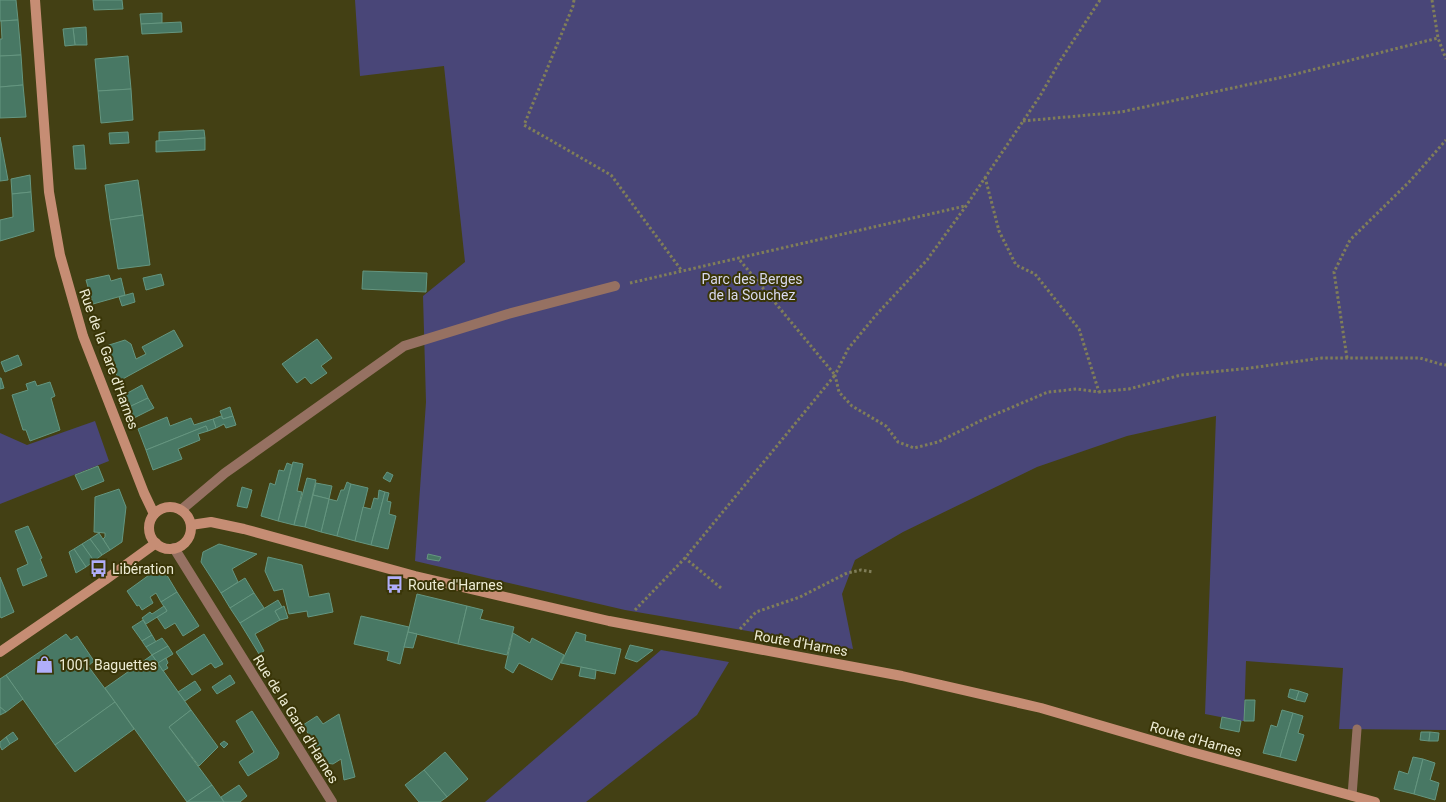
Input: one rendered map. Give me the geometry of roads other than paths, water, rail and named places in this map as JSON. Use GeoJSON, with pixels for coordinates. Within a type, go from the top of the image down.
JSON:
{"type":"FeatureCollection","features":[{"type":"Feature","properties":{"kind":"main road","name":"Rue de la Gare d'Harnes"},"geometry":{"type":"LineString","coordinates":[[35,0],[50,192],[60,255],[83,336],[144,494],[154,514]]}},
{"type":"Feature","properties":{"kind":"main road"},"geometry":{"type":"LineString","coordinates":[[165,507],[181,510],[186,514],[191,525],[186,541],[183,545],[174,548],[162,547],[156,543],[150,532],[149,526],[154,514],[165,507]]}},
{"type":"Feature","properties":{"kind":"main road","name":"Route d'Harnes"},"geometry":{"type":"LineString","coordinates":[[191,525],[212,522],[415,576],[622,623],[902,676],[1040,708],[1351,799],[1375,802]]}},
{"type":"Feature","properties":{"kind":"main road"},"geometry":{"type":"LineString","coordinates":[[0,652],[156,543]]}},
{"type":"Feature","properties":{"kind":"street"},"geometry":{"type":"LineString","coordinates":[[181,510],[226,473],[404,346],[508,314],[616,286]]}},
{"type":"Feature","properties":{"kind":"street","name":"Rue de la Gare d'Harnes"},"geometry":{"type":"LineString","coordinates":[[174,548],[332,802]]}},
{"type":"Feature","properties":{"kind":"lane"},"geometry":{"type":"LineString","coordinates":[[1351,799],[1357,729]]}},
{"type":"Feature","properties":{"kind":"place","name":"Libération"},"geometry":{"type":"Point","coordinates":[98,569]}},
{"type":"Feature","properties":{"kind":"place","name":"Route d'Harnes"},"geometry":{"type":"Point","coordinates":[394,585]}},
{"type":"Feature","properties":{"kind":"place","name":"1001 Baguettes"},"geometry":{"type":"Point","coordinates":[45,665]}},
{"type":"Feature","properties":{"kind":"park label","name":"Parc des Berges de la Souchez"},"geometry":{"type":"Point","coordinates":[752,288]}}]}
